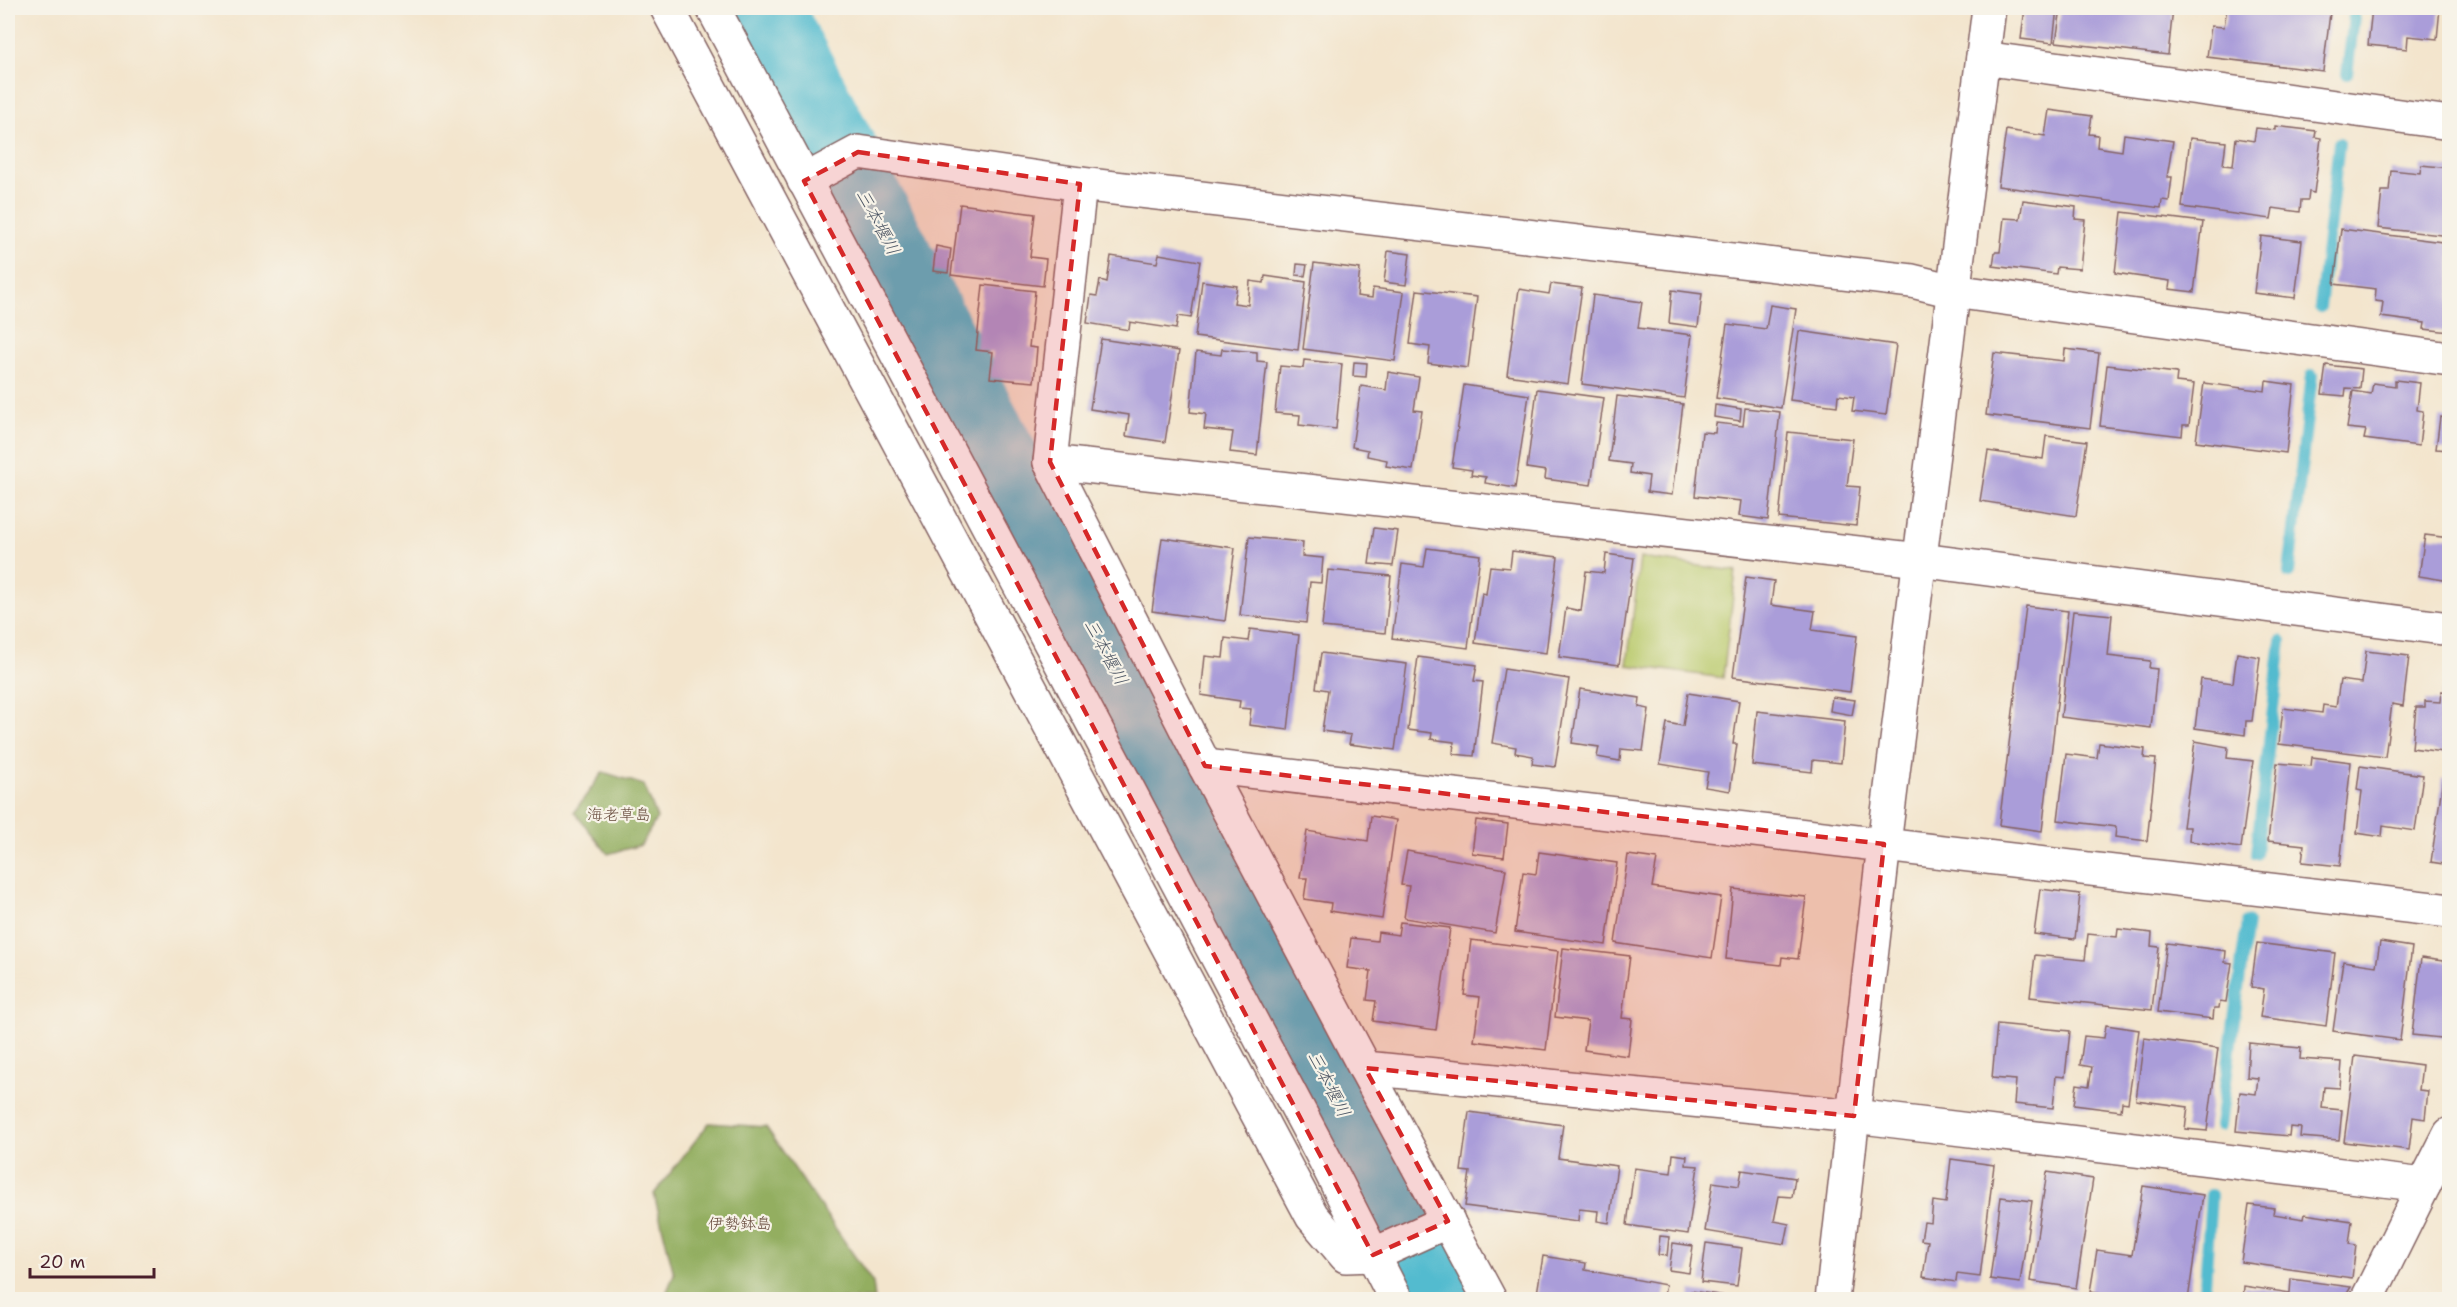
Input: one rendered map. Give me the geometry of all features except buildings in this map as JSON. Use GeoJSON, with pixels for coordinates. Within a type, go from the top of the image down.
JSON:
{"type":"FeatureCollection","features":[{"type":"Feature","properties":{"kind":"street"},"geometry":{"type":"LineString","coordinates":[[667,8],[1312,1216],[1346,1256],[1375,1254],[1446,1221]]}},
{"type":"Feature","properties":{"kind":"street"},"geometry":{"type":"LineString","coordinates":[[713,8],[1375,1254],[1396,1299]]}},
{"type":"Feature","properties":{"kind":"street"},"geometry":{"type":"LineString","coordinates":[[1832,1299],[1884,844],[1989,8]]}},
{"type":"Feature","properties":{"kind":"street"},"geometry":{"type":"LineString","coordinates":[[1983,58],[2450,123]]}},
{"type":"Feature","properties":{"kind":"street"},"geometry":{"type":"LineString","coordinates":[[806,180],[858,152],[1080,184],[1911,281],[1953,291],[2450,359]]}},
{"type":"Feature","properties":{"kind":"street"},"geometry":{"type":"LineString","coordinates":[[1080,184],[1050,462],[1205,766],[1446,1221],[1490,1299]]}},
{"type":"Feature","properties":{"kind":"street"},"geometry":{"type":"LineString","coordinates":[[1050,462],[1920,560],[2450,629]]}},
{"type":"Feature","properties":{"kind":"street"},"geometry":{"type":"LineString","coordinates":[[1205,766],[2450,911]]}},
{"type":"Feature","properties":{"kind":"street"},"geometry":{"type":"LineString","coordinates":[[1365,1068],[1854,1116],[2424,1185]]}},
{"type":"Feature","properties":{"kind":"street"},"geometry":{"type":"LineString","coordinates":[[2367,1299],[2450,1134]]}},
{"type":"Feature","properties":{"kind":"highlighted area"},"geometry":{"type":"Polygon","coordinates":[[[858,152],[1080,184],[1050,462],[1205,766],[1884,844],[1854,1116],[1365,1068],[1448,1221],[1373,1255],[804,181],[858,152]]]}},
{"type":"Feature","properties":{"kind":"green space"},"geometry":{"type":"Polygon","coordinates":[[[1640,558],[1736,571],[1723,678],[1627,665],[1640,558]]]}},
{"type":"Feature","properties":{"kind":"green space","name":"海老草島"},"geometry":{"type":"Polygon","coordinates":[[[603,772],[644,785],[657,818],[641,845],[608,854],[574,812],[603,772]]]}},
{"type":"Feature","properties":{"kind":"green space","name":"伊勢鉢島"},"geometry":{"type":"Polygon","coordinates":[[[709,1123],[766,1127],[873,1283],[875,1299],[664,1299],[674,1274],[654,1194],[709,1123]]]}},
{"type":"Feature","properties":{"kind":"waterway","name":"三本堰川"},"geometry":{"type":"LineString","coordinates":[[765,8],[1022,498],[1142,720],[1440,1300]]}},
{"type":"Feature","properties":{"kind":"waterway"},"geometry":{"type":"LineString","coordinates":[[2347,74],[2355,8]]}},
{"type":"Feature","properties":{"kind":"waterway"},"geometry":{"type":"LineString","coordinates":[[2320,307],[2339,143]]}},
{"type":"Feature","properties":{"kind":"waterway"},"geometry":{"type":"LineString","coordinates":[[2289,573],[2312,375]]}},
{"type":"Feature","properties":{"kind":"waterway"},"geometry":{"type":"LineString","coordinates":[[2256,854],[2281,641]]}},
{"type":"Feature","properties":{"kind":"waterway"},"geometry":{"type":"LineString","coordinates":[[2220,1126],[2247,922]]}},
{"type":"Feature","properties":{"kind":"waterway"},"geometry":{"type":"LineString","coordinates":[[2204,1300],[2211,1195]]}}]}
